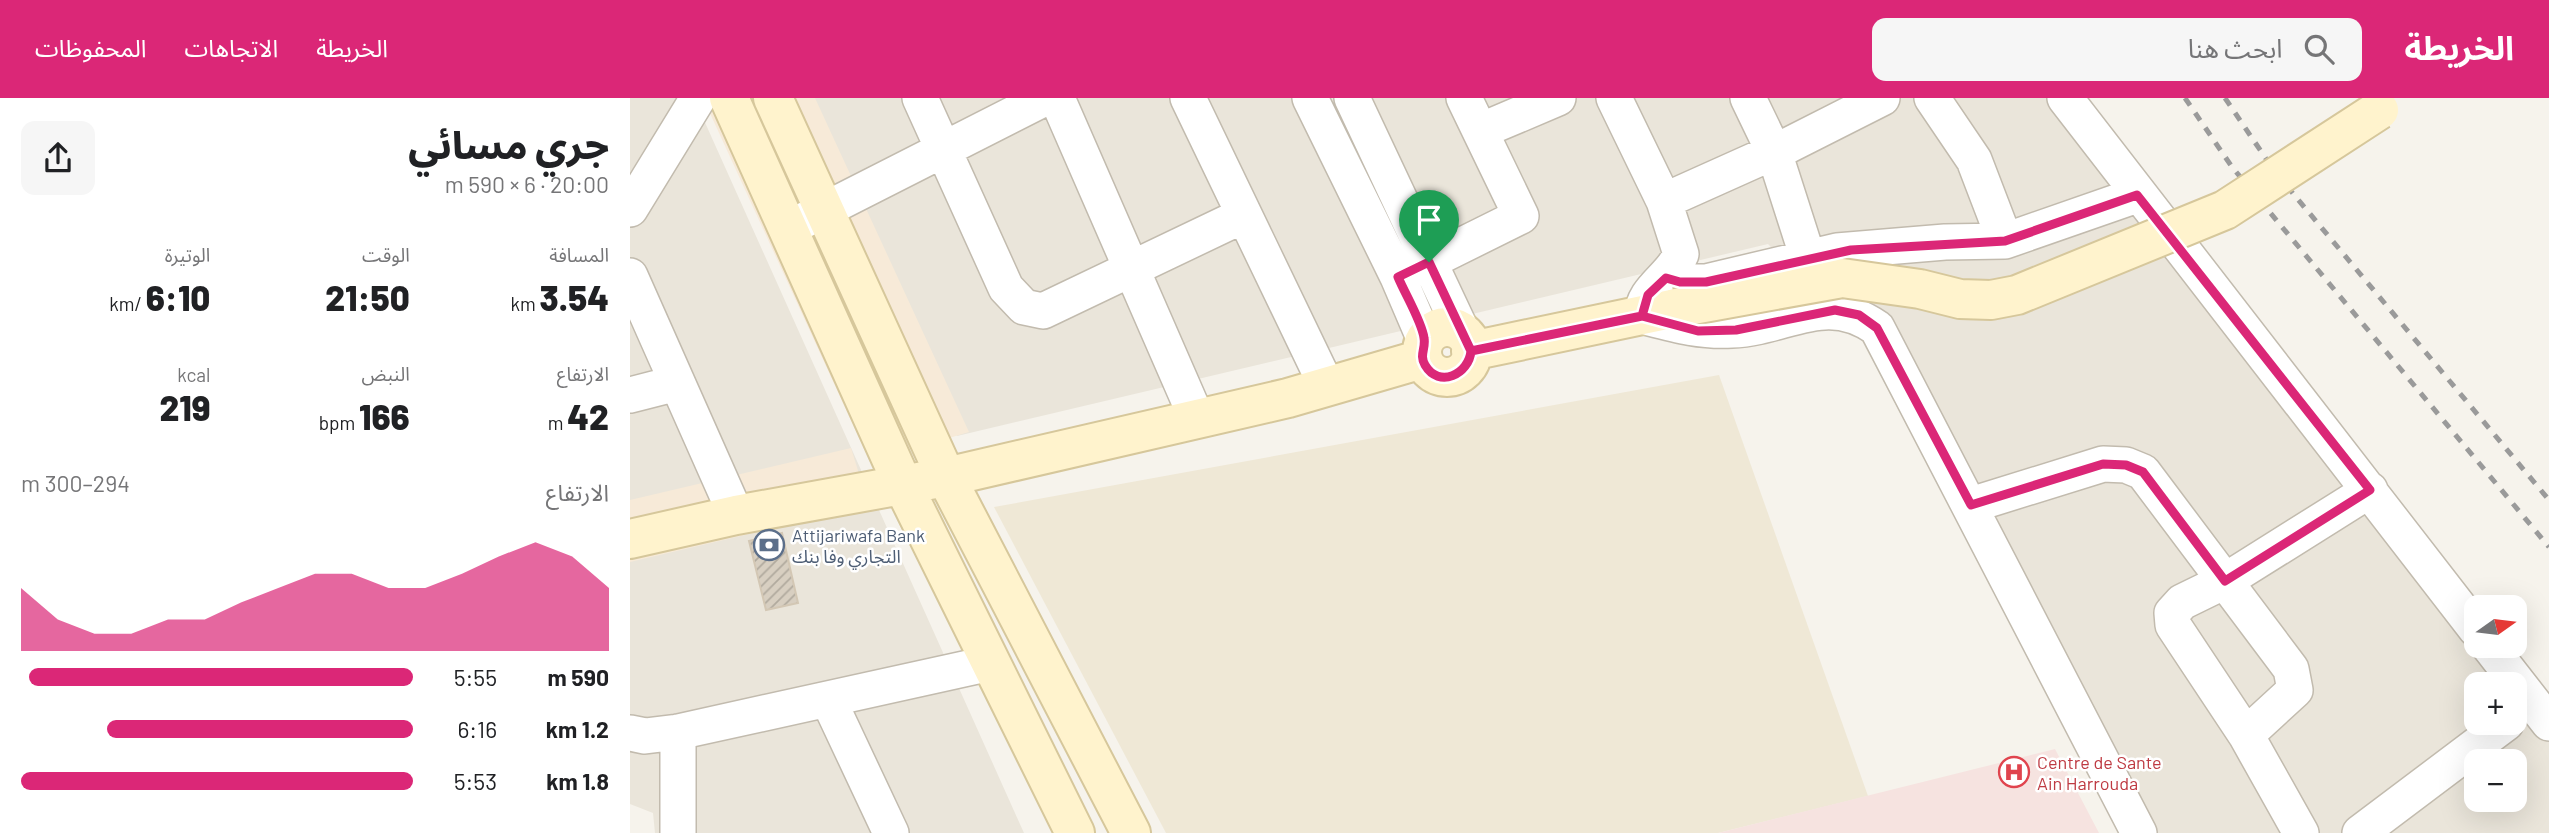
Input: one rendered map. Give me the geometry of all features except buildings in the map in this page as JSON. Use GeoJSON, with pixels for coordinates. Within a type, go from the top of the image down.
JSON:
{"type":"FeatureCollection","features":[{"type":"Feature","properties":{"kind":"street"},"geometry":{"type":"LineString","coordinates":[[630,209],[698,98]]}},
{"type":"Feature","properties":{"kind":"street"},"geometry":{"type":"LineString","coordinates":[[729,98],[902,485],[1075,833]]}},
{"type":"Feature","properties":{"kind":"street"},"geometry":{"type":"LineString","coordinates":[[773,98],[946,477],[1131,833]]}},
{"type":"Feature","properties":{"kind":"street"},"geometry":{"type":"LineString","coordinates":[[920,98],[1006,288],[1024,307],[1044,311],[1244,215]]}},
{"type":"Feature","properties":{"kind":"street"},"geometry":{"type":"LineString","coordinates":[[787,229],[1045,98]]}},
{"type":"Feature","properties":{"kind":"street"},"geometry":{"type":"LineString","coordinates":[[1057,98],[1197,419]]}},
{"type":"Feature","properties":{"kind":"street"},"geometry":{"type":"LineString","coordinates":[[1188,98],[1327,387]]}},
{"type":"Feature","properties":{"kind":"street"},"geometry":{"type":"LineString","coordinates":[[1310,98],[1398,277],[1431,372],[1438,376],[1454,376],[1467,366],[1467,342],[1352,98]]}},
{"type":"Feature","properties":{"kind":"street"},"geometry":{"type":"LineString","coordinates":[[1398,277],[1521,216],[1464,98]]}},
{"type":"Feature","properties":{"kind":"street"},"geometry":{"type":"LineString","coordinates":[[1480,131],[1558,98]]}},
{"type":"Feature","properties":{"kind":"street"},"geometry":{"type":"LineString","coordinates":[[1614,98],[1664,201],[1681,254],[1661,300]]}},
{"type":"Feature","properties":{"kind":"street"},"geometry":{"type":"LineString","coordinates":[[1748,98],[1774,152],[1808,258]]}},
{"type":"Feature","properties":{"kind":"street"},"geometry":{"type":"LineString","coordinates":[[1664,201],[1774,152],[1882,98]]}},
{"type":"Feature","properties":{"kind":"street"},"geometry":{"type":"LineString","coordinates":[[1932,98],[1974,160],[2005,241]]}},
{"type":"Feature","properties":{"kind":"street"},"geometry":{"type":"LineString","coordinates":[[2064,98],[2464,613]]}},
{"type":"Feature","properties":{"kind":"street"},"geometry":{"type":"LineString","coordinates":[[1467,342],[1661,300],[1842,278],[1920,289],[1960,299],[1991,300],[2017,295],[2225,210],[2387,104]]}},
{"type":"Feature","properties":{"kind":"street"},"geometry":{"type":"LineString","coordinates":[[1661,300],[1680,282],[1706,282],[1851,250],[2005,241],[2137,195]]}},
{"type":"Feature","properties":{"kind":"street"},"geometry":{"type":"LineString","coordinates":[[630,276],[736,515]]}},
{"type":"Feature","properties":{"kind":"street"},"geometry":{"type":"LineString","coordinates":[[1661,300],[1698,331],[1736,330],[1835,310],[1859,315],[1877,328],[2139,833]]}},
{"type":"Feature","properties":{"kind":"street"},"geometry":{"type":"LineString","coordinates":[[630,539],[736,515],[946,477],[1197,419],[1327,387],[1424,349]]}},
{"type":"Feature","properties":{"kind":"street"},"geometry":{"type":"LineString","coordinates":[[630,395],[677,383]]}},
{"type":"Feature","properties":{"kind":"street"},"geometry":{"type":"LineString","coordinates":[[1971,505],[2103,464],[2126,465],[2143,472],[2294,677],[2295,690],[2246,735]]}},
{"type":"Feature","properties":{"kind":"street"},"geometry":{"type":"LineString","coordinates":[[2301,833],[2246,735],[2173,625],[2172,613],[2182,602],[2225,581],[2370,490]]}},
{"type":"Feature","properties":{"kind":"street"},"geometry":{"type":"LineString","coordinates":[[630,733],[645,736],[678,732],[991,663]]}},
{"type":"Feature","properties":{"kind":"street"},"geometry":{"type":"LineString","coordinates":[[828,699],[891,833]]}},
{"type":"Feature","properties":{"kind":"street"},"geometry":{"type":"LineString","coordinates":[[678,732],[678,833]]}},
{"type":"Feature","properties":{"kind":"street"},"geometry":{"type":"LineString","coordinates":[[2360,833],[2499,735]]}},
{"type":"Feature","properties":{"kind":"shaded area"},"geometry":{"type":"Polygon","coordinates":[[[630,98],[694,98],[1024,833],[655,833],[653,813],[630,804],[630,98]]]}},
{"type":"Feature","properties":{"kind":"shaded area"},"geometry":{"type":"Polygon","coordinates":[[[703,98],[815,98],[969,432],[870,462],[703,98]]]}},
{"type":"Feature","properties":{"kind":"shaded area"},"geometry":{"type":"Polygon","coordinates":[[[799,98],[2060,98],[2464,622],[2464,658],[2492,658],[2503,672],[2464,672],[2464,735],[2527,735],[2527,703],[2549,731],[2549,833],[2123,833],[1862,341],[1768,244],[957,436],[799,98]]]}},
{"type":"Feature","properties":{"kind":"shaded area"},"geometry":{"type":"Polygon","coordinates":[[[1719,375],[1868,796],[1718,833],[1166,833],[994,507],[1719,375]]]}},
{"type":"Feature","properties":{"kind":"shaded area"},"geometry":{"type":"Polygon","coordinates":[[[851,448],[869,506],[630,562],[630,500],[851,448]]]}},
{"type":"Feature","properties":{"kind":"shaded area","name":"Centre de Sante Ain Harrouda"},"geometry":{"type":"Polygon","coordinates":[[[2055,749],[2099,833],[1718,833],[2055,749]]]}},
{"type":"Feature","properties":{"kind":"railway"},"geometry":{"type":"LineString","coordinates":[[2185,98],[2232,167],[2549,547]]}},
{"type":"Feature","properties":{"kind":"railway"},"geometry":{"type":"LineString","coordinates":[[2225,98],[2275,172],[2549,500]]}},
{"type":"Feature","properties":{"kind":"place","name":"Attijariwafa Bank التجاري وفا بنك"},"geometry":{"type":"Point","coordinates":[769,545]}},
{"type":"Feature","properties":{"kind":"place","name":"Centre de Sante Ain Harrouda"},"geometry":{"type":"Point","coordinates":[2014,772]}},
{"type":"Feature","properties":{"kind":"route"},"geometry":{"type":"LineString","coordinates":[[1429,262],[1398,277],[1425,340],[1422,359],[1431,372],[1446,377],[1462,372],[1471,359],[1471,351],[1642,316],[1698,331],[1736,330],[1835,310],[1859,315],[1877,328],[1971,505],[2103,464],[2126,465],[2143,472],[2225,581],[2370,490],[2137,195],[2005,241],[1945,242],[1837,251],[1706,282],[1680,282],[1666,278],[1648,295],[1642,307],[1642,316],[1528,339],[1471,351],[1429,262]]}}]}
